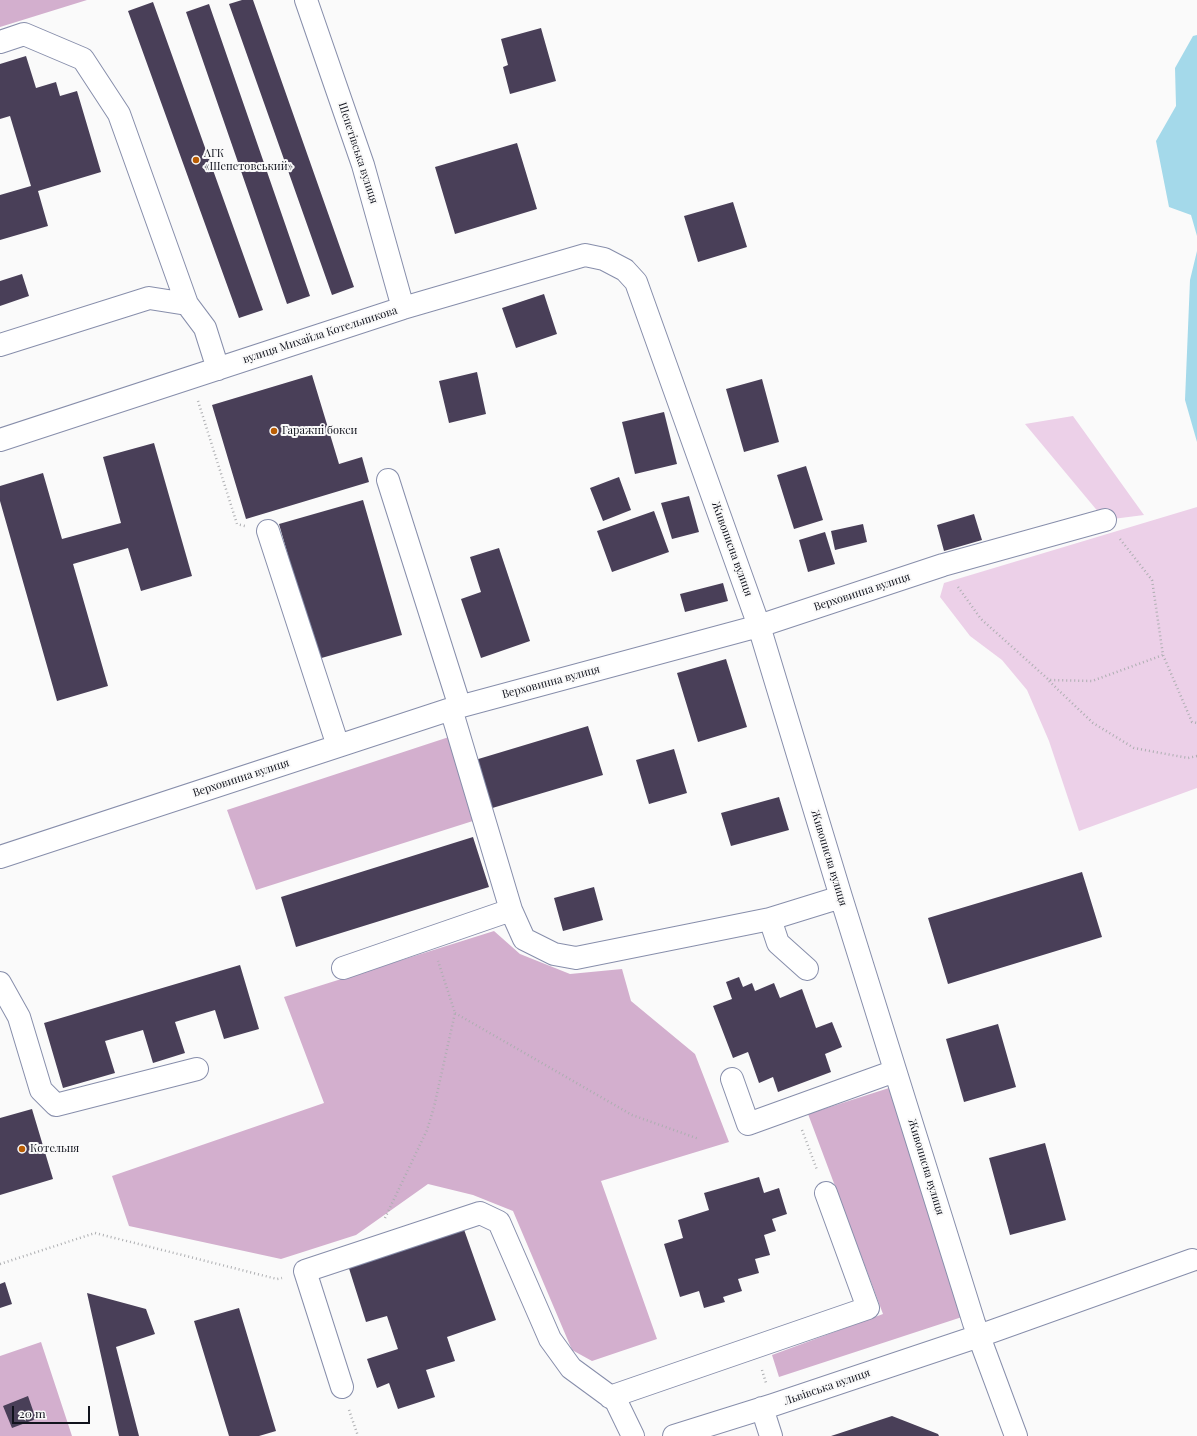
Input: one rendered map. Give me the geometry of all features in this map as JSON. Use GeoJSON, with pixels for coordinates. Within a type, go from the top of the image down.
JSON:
{"type":"FeatureCollection","features":[{"type":"Feature","properties":{"kind":"street","name":"Шепетівська вулиця"},"geometry":{"type":"LineString","coordinates":[[306,0],[363,164],[403,308]]}},
{"type":"Feature","properties":{"kind":"street"},"geometry":{"type":"LineString","coordinates":[[0,42],[24,34],[83,59],[119,114],[187,304],[205,328],[218,369]]}},
{"type":"Feature","properties":{"kind":"street","name":"вулиця Михайла Котельникова"},"geometry":{"type":"LineString","coordinates":[[0,440],[403,308],[585,255],[604,259],[625,270],[636,282]]}},
{"type":"Feature","properties":{"kind":"street","name":"Живописна вулиця"},"geometry":{"type":"LineString","coordinates":[[636,282],[759,626],[841,897],[979,1336],[1016,1436]]}},
{"type":"Feature","properties":{"kind":"street"},"geometry":{"type":"LineString","coordinates":[[0,345],[150,298],[187,304]]}},
{"type":"Feature","properties":{"kind":"street"},"geometry":{"type":"LineString","coordinates":[[388,480],[455,708],[511,910],[524,939],[554,954],[576,958],[770,919],[841,897]]}},
{"type":"Feature","properties":{"kind":"street","name":"Верховинна вулиця"},"geometry":{"type":"LineString","coordinates":[[0,857],[455,708],[759,626],[943,565],[1105,520]]}},
{"type":"Feature","properties":{"kind":"street"},"geometry":{"type":"LineString","coordinates":[[268,531],[338,746]]}},
{"type":"Feature","properties":{"kind":"street"},"geometry":{"type":"LineString","coordinates":[[343,968],[511,910]]}},
{"type":"Feature","properties":{"kind":"street"},"geometry":{"type":"LineString","coordinates":[[770,919],[778,943],[807,969]]}},
{"type":"Feature","properties":{"kind":"street"},"geometry":{"type":"LineString","coordinates":[[0,983],[19,1017],[41,1090],[56,1105],[197,1070]]}},
{"type":"Feature","properties":{"kind":"street"},"geometry":{"type":"LineString","coordinates":[[732,1079],[748,1124],[895,1071]]}},
{"type":"Feature","properties":{"kind":"street"},"geometry":{"type":"LineString","coordinates":[[610,1397],[868,1308],[826,1193]]}},
{"type":"Feature","properties":{"kind":"street"},"geometry":{"type":"LineString","coordinates":[[342,1387],[305,1271],[480,1213],[499,1222],[550,1339],[571,1368],[616,1401],[632,1436]]}},
{"type":"Feature","properties":{"kind":"street","name":"Львівська вулиця"},"geometry":{"type":"LineString","coordinates":[[674,1436],[979,1336],[1192,1260]]}},
{"type":"Feature","properties":{"kind":"street"},"geometry":{"type":"LineString","coordinates":[[767,1406],[771,1436]]}},
{"type":"Feature","properties":{"kind":"path"},"geometry":{"type":"LineString","coordinates":[[191,378],[237,524],[268,531]]}},
{"type":"Feature","properties":{"kind":"path"},"geometry":{"type":"LineString","coordinates":[[1105,520],[1152,580],[1163,655],[1192,722],[1197,723]]}},
{"type":"Feature","properties":{"kind":"path"},"geometry":{"type":"LineString","coordinates":[[943,565],[981,619],[1049,680],[1093,723],[1134,748],[1188,758],[1197,756]]}},
{"type":"Feature","properties":{"kind":"path"},"geometry":{"type":"LineString","coordinates":[[1049,680],[1092,681],[1163,655]]}},
{"type":"Feature","properties":{"kind":"path"},"geometry":{"type":"LineString","coordinates":[[370,1249],[427,1130],[434,1107],[455,1013],[442,972]]}},
{"type":"Feature","properties":{"kind":"path"},"geometry":{"type":"LineString","coordinates":[[455,1013],[632,1115],[699,1139]]}},
{"type":"Feature","properties":{"kind":"path"},"geometry":{"type":"LineString","coordinates":[[804,1135],[826,1193]]}},
{"type":"Feature","properties":{"kind":"path"},"geometry":{"type":"LineString","coordinates":[[0,1264],[95,1233],[277,1279],[305,1271]]}},
{"type":"Feature","properties":{"kind":"path"},"geometry":{"type":"LineString","coordinates":[[754,1347],[767,1406]]}},
{"type":"Feature","properties":{"kind":"path"},"geometry":{"type":"LineString","coordinates":[[355,1427],[358,1436]]}},
{"type":"Feature","properties":{"kind":"shaded area"},"geometry":{"type":"Polygon","coordinates":[[[0,0],[87,0],[0,27],[0,0]]]}},
{"type":"Feature","properties":{"kind":"shaded area"},"geometry":{"type":"Polygon","coordinates":[[[1073,416],[1144,515],[1105,520],[1025,424],[1073,416]]]}},
{"type":"Feature","properties":{"kind":"shaded area"},"geometry":{"type":"Polygon","coordinates":[[[1197,507],[1197,788],[1079,831],[1049,741],[1027,690],[1002,660],[970,636],[940,597],[944,583],[1197,507]]]}},
{"type":"Feature","properties":{"kind":"shaded area"},"geometry":{"type":"Polygon","coordinates":[[[452,736],[476,820],[256,890],[227,810],[452,736]]]}},
{"type":"Feature","properties":{"kind":"shaded area"},"geometry":{"type":"Polygon","coordinates":[[[494,931],[520,954],[570,974],[622,969],[631,1001],[695,1054],[729,1142],[601,1181],[657,1339],[592,1361],[572,1350],[513,1211],[473,1195],[428,1184],[356,1235],[281,1259],[129,1226],[112,1176],[324,1103],[284,997],[494,931]]]}},
{"type":"Feature","properties":{"kind":"shaded area"},"geometry":{"type":"Polygon","coordinates":[[[889,1088],[962,1317],[779,1377],[772,1355],[883,1314],[808,1114],[889,1088]]]}},
{"type":"Feature","properties":{"kind":"shaded area"},"geometry":{"type":"Polygon","coordinates":[[[41,1342],[72,1436],[0,1436],[0,1356],[41,1342]]]}},
{"type":"Feature","properties":{"kind":"water"},"geometry":{"type":"Polygon","coordinates":[[[1197,35],[1197,236],[1191,215],[1169,207],[1156,141],[1176,106],[1175,68],[1193,36],[1197,35]]]}},
{"type":"Feature","properties":{"kind":"water"},"geometry":{"type":"Polygon","coordinates":[[[1197,251],[1197,442],[1185,400],[1190,280],[1197,251]]]}},
{"type":"Feature","properties":{"kind":"building","name":"АГК «Шепетовський»"},"geometry":{"type":"Polygon","coordinates":[[[242,0],[253,0],[354,287],[332,295],[229,4],[242,0]]]}},
{"type":"Feature","properties":{"kind":"building","name":"АГК «Шепетовський»"},"geometry":{"type":"Polygon","coordinates":[[[153,2],[263,310],[239,318],[128,11],[153,2]]]}},
{"type":"Feature","properties":{"kind":"building","name":"АГК «Шепетовський»"},"geometry":{"type":"Polygon","coordinates":[[[209,4],[310,296],[287,304],[186,12],[209,4]]]}},
{"type":"Feature","properties":{"kind":"building"},"geometry":{"type":"Polygon","coordinates":[[[541,28],[556,81],[510,94],[503,67],[508,65],[501,39],[541,28]]]}},
{"type":"Feature","properties":{"kind":"building"},"geometry":{"type":"Polygon","coordinates":[[[26,56],[36,88],[56,82],[60,96],[77,91],[101,172],[38,191],[48,226],[0,240],[0,195],[31,186],[10,116],[0,119],[0,64],[26,56]]]}},
{"type":"Feature","properties":{"kind":"building"},"geometry":{"type":"Polygon","coordinates":[[[517,143],[537,209],[455,234],[435,167],[517,143]]]}},
{"type":"Feature","properties":{"kind":"building"},"geometry":{"type":"Polygon","coordinates":[[[733,202],[747,247],[698,262],[684,216],[733,202]]]}},
{"type":"Feature","properties":{"kind":"building"},"geometry":{"type":"Polygon","coordinates":[[[22,274],[29,296],[0,306],[0,281],[22,274]]]}},
{"type":"Feature","properties":{"kind":"building"},"geometry":{"type":"Polygon","coordinates":[[[544,294],[557,334],[516,348],[502,308],[544,294]]]}},
{"type":"Feature","properties":{"kind":"building"},"geometry":{"type":"Polygon","coordinates":[[[477,372],[486,414],[449,423],[439,381],[477,372]]]}},
{"type":"Feature","properties":{"kind":"building","name":"Гаражні бокси"},"geometry":{"type":"Polygon","coordinates":[[[312,375],[339,464],[362,457],[369,482],[246,519],[212,405],[312,375]]]}},
{"type":"Feature","properties":{"kind":"building"},"geometry":{"type":"Polygon","coordinates":[[[762,379],[779,442],[744,452],[726,389],[762,379]]]}},
{"type":"Feature","properties":{"kind":"building"},"geometry":{"type":"Polygon","coordinates":[[[664,412],[677,464],[635,474],[622,422],[664,412]]]}},
{"type":"Feature","properties":{"kind":"building"},"geometry":{"type":"Polygon","coordinates":[[[154,443],[192,576],[141,591],[128,548],[73,564],[108,686],[57,701],[0,501],[0,486],[43,473],[62,539],[121,523],[103,457],[154,443]]]}},
{"type":"Feature","properties":{"kind":"building"},"geometry":{"type":"Polygon","coordinates":[[[806,466],[823,520],[794,529],[777,475],[806,466]]]}},
{"type":"Feature","properties":{"kind":"building"},"geometry":{"type":"Polygon","coordinates":[[[619,477],[631,510],[603,521],[590,488],[619,477]]]}},
{"type":"Feature","properties":{"kind":"building"},"geometry":{"type":"Polygon","coordinates":[[[689,496],[699,532],[672,539],[661,503],[689,496]]]}},
{"type":"Feature","properties":{"kind":"building"},"geometry":{"type":"Polygon","coordinates":[[[363,500],[402,635],[318,659],[279,524],[363,500]]]}},
{"type":"Feature","properties":{"kind":"building"},"geometry":{"type":"Polygon","coordinates":[[[654,511],[669,552],[612,572],[597,531],[654,511]]]}},
{"type":"Feature","properties":{"kind":"building"},"geometry":{"type":"Polygon","coordinates":[[[974,514],[982,540],[944,551],[937,525],[974,514]]]}},
{"type":"Feature","properties":{"kind":"building"},"geometry":{"type":"Polygon","coordinates":[[[863,524],[867,542],[835,550],[831,531],[863,524]]]}},
{"type":"Feature","properties":{"kind":"building"},"geometry":{"type":"Polygon","coordinates":[[[825,532],[835,564],[808,572],[799,540],[825,532]]]}},
{"type":"Feature","properties":{"kind":"building"},"geometry":{"type":"Polygon","coordinates":[[[499,548],[530,641],[481,658],[461,599],[481,592],[470,557],[499,548]]]}},
{"type":"Feature","properties":{"kind":"building"},"geometry":{"type":"Polygon","coordinates":[[[723,583],[728,601],[685,612],[680,594],[723,583]]]}},
{"type":"Feature","properties":{"kind":"building"},"geometry":{"type":"Polygon","coordinates":[[[726,659],[747,727],[698,742],[677,673],[726,659]]]}},
{"type":"Feature","properties":{"kind":"building"},"geometry":{"type":"Polygon","coordinates":[[[588,726],[603,775],[489,809],[475,760],[588,726]]]}},
{"type":"Feature","properties":{"kind":"building"},"geometry":{"type":"Polygon","coordinates":[[[674,749],[687,793],[649,804],[636,760],[674,749]]]}},
{"type":"Feature","properties":{"kind":"building"},"geometry":{"type":"Polygon","coordinates":[[[779,797],[789,830],[731,846],[721,813],[779,797]]]}},
{"type":"Feature","properties":{"kind":"building"},"geometry":{"type":"Polygon","coordinates":[[[473,837],[489,887],[296,947],[281,897],[473,837]]]}},
{"type":"Feature","properties":{"kind":"building"},"geometry":{"type":"Polygon","coordinates":[[[1082,872],[1102,937],[948,984],[928,918],[1082,872]]]}},
{"type":"Feature","properties":{"kind":"building"},"geometry":{"type":"Polygon","coordinates":[[[594,887],[603,920],[563,931],[554,898],[594,887]]]}},
{"type":"Feature","properties":{"kind":"building"},"geometry":{"type":"Polygon","coordinates":[[[240,965],[259,1029],[224,1039],[215,1010],[175,1022],[185,1053],[153,1063],[143,1030],[105,1041],[115,1073],[63,1088],[44,1023],[240,965]]]}},
{"type":"Feature","properties":{"kind":"building"},"geometry":{"type":"Polygon","coordinates":[[[739,977],[743,987],[752,983],[755,991],[774,983],[780,998],[802,989],[816,1028],[832,1022],[842,1047],[825,1054],[831,1072],[778,1092],[773,1077],[759,1083],[748,1052],[733,1058],[713,1006],[732,999],[726,982],[739,977]]]}},
{"type":"Feature","properties":{"kind":"building"},"geometry":{"type":"Polygon","coordinates":[[[998,1024],[1016,1087],[964,1102],[946,1039],[998,1024]]]}},
{"type":"Feature","properties":{"kind":"building","name":"Котельня"},"geometry":{"type":"Polygon","coordinates":[[[32,1109],[53,1179],[0,1195],[0,1118],[32,1109]]]}},
{"type":"Feature","properties":{"kind":"building"},"geometry":{"type":"Polygon","coordinates":[[[1045,1143],[1066,1220],[1010,1235],[989,1158],[1045,1143]]]}},
{"type":"Feature","properties":{"kind":"building"},"geometry":{"type":"Polygon","coordinates":[[[759,1177],[764,1193],[779,1188],[787,1214],[772,1219],[776,1231],[764,1235],[770,1255],[755,1259],[759,1273],[738,1279],[742,1291],[723,1297],[725,1302],[704,1308],[699,1291],[680,1297],[664,1244],[683,1238],[678,1220],[709,1210],[704,1193],[759,1177]]]}},
{"type":"Feature","properties":{"kind":"building"},"geometry":{"type":"Polygon","coordinates":[[[461,1221],[496,1320],[447,1337],[455,1361],[426,1370],[435,1397],[398,1409],[389,1383],[377,1388],[367,1359],[398,1349],[387,1316],[366,1322],[346,1259],[461,1221]]]}},
{"type":"Feature","properties":{"kind":"building"},"geometry":{"type":"Polygon","coordinates":[[[5,1282],[12,1304],[0,1308],[0,1284],[5,1282]]]}},
{"type":"Feature","properties":{"kind":"building"},"geometry":{"type":"Polygon","coordinates":[[[87,1293],[146,1309],[155,1334],[116,1347],[139,1436],[119,1436],[87,1293]]]}},
{"type":"Feature","properties":{"kind":"building"},"geometry":{"type":"Polygon","coordinates":[[[239,1308],[276,1431],[259,1436],[229,1436],[194,1321],[239,1308]]]}},
{"type":"Feature","properties":{"kind":"building"},"geometry":{"type":"Polygon","coordinates":[[[28,1396],[36,1419],[12,1428],[3,1406],[28,1396]]]}},
{"type":"Feature","properties":{"kind":"building"},"geometry":{"type":"Polygon","coordinates":[[[892,1416],[938,1434],[939,1436],[831,1436],[892,1416]]]}},
{"type":"Feature","properties":{"kind":"place","name":"АГК «Шепетовський»"},"geometry":{"type":"Point","coordinates":[196,160]}},
{"type":"Feature","properties":{"kind":"place","name":"Гаражні бокси"},"geometry":{"type":"Point","coordinates":[274,431]}},
{"type":"Feature","properties":{"kind":"place","name":"Котельня"},"geometry":{"type":"Point","coordinates":[22,1149]}}]}
